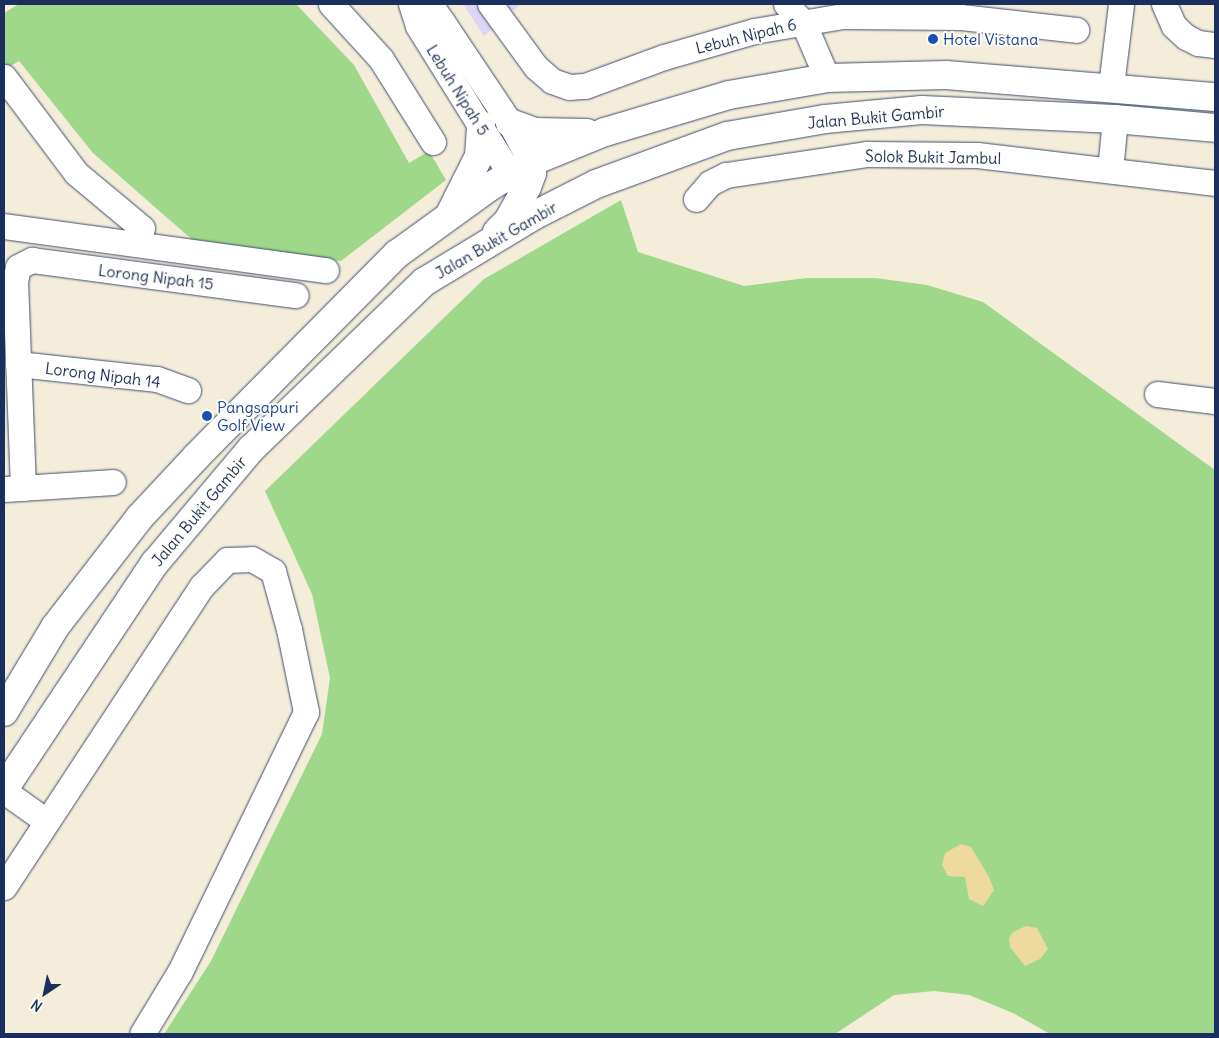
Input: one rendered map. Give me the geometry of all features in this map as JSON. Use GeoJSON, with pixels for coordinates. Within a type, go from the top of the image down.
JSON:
{"type":"FeatureCollection","features":[{"type":"Feature","properties":{"kind":"main road","name":"Jalan Bukit Gambir"},"geometry":{"type":"LineString","coordinates":[[4,712],[55,627],[140,517],[397,254],[451,214],[522,174],[604,132],[729,95],[828,78],[946,75],[1111,86],[1215,97]]}},
{"type":"Feature","properties":{"kind":"main road","name":"Jalan Bukit Gambir"},"geometry":{"type":"LineString","coordinates":[[4,790],[155,563],[251,449],[424,282],[483,246],[596,184],[727,136],[824,119],[922,110],[1115,119],[1215,128]]}},
{"type":"Feature","properties":{"kind":"main road"},"geometry":{"type":"LineString","coordinates":[[510,123],[535,132],[556,134],[604,132]]}},
{"type":"Feature","properties":{"kind":"main road"},"geometry":{"type":"LineString","coordinates":[[451,214],[479,156],[481,125]]}},
{"type":"Feature","properties":{"kind":"main road"},"geometry":{"type":"LineString","coordinates":[[483,246],[508,221],[522,174],[596,184]]}},
{"type":"Feature","properties":{"kind":"street"},"geometry":{"type":"LineString","coordinates":[[331,4],[381,59],[432,142]]}},
{"type":"Feature","properties":{"kind":"street","name":"Lebuh Nipah 5"},"geometry":{"type":"LineString","coordinates":[[411,4],[418,26],[481,125],[522,174]]}},
{"type":"Feature","properties":{"kind":"street","name":"Lebuh Nipah 5"},"geometry":{"type":"LineString","coordinates":[[418,4],[434,10],[510,123],[522,174]]}},
{"type":"Feature","properties":{"kind":"street"},"geometry":{"type":"LineString","coordinates":[[1111,86],[1121,4]]}},
{"type":"Feature","properties":{"kind":"street"},"geometry":{"type":"LineString","coordinates":[[1164,4],[1174,26],[1186,37],[1198,43],[1215,45]]}},
{"type":"Feature","properties":{"kind":"street","name":"Lebuh Nipah 6"},"geometry":{"type":"LineString","coordinates":[[496,6],[536,67],[552,81],[569,87],[585,86],[664,57],[754,31],[794,13],[843,10],[961,17],[1076,30]]}},
{"type":"Feature","properties":{"kind":"street"},"geometry":{"type":"LineString","coordinates":[[794,13],[828,78]]}},
{"type":"Feature","properties":{"kind":"street"},"geometry":{"type":"LineString","coordinates":[[4,77],[76,173],[142,228]]}},
{"type":"Feature","properties":{"kind":"street"},"geometry":{"type":"LineString","coordinates":[[1110,170],[1115,119]]}},
{"type":"Feature","properties":{"kind":"street","name":"Solok Bukit Jambul"},"geometry":{"type":"LineString","coordinates":[[696,199],[710,183],[726,175],[867,154],[977,155],[1215,183]]}},
{"type":"Feature","properties":{"kind":"street"},"geometry":{"type":"LineString","coordinates":[[4,226],[326,270]]}},
{"type":"Feature","properties":{"kind":"street","name":"Lorong Nipah 15"},"geometry":{"type":"LineString","coordinates":[[18,364],[15,282],[18,267],[32,260],[296,295]]}},
{"type":"Feature","properties":{"kind":"street"},"geometry":{"type":"LineString","coordinates":[[18,364],[14,489],[113,482]]}},
{"type":"Feature","properties":{"kind":"street","name":"Lorong Nipah 14"},"geometry":{"type":"LineString","coordinates":[[18,364],[157,379],[188,390]]}},
{"type":"Feature","properties":{"kind":"street"},"geometry":{"type":"LineString","coordinates":[[1157,394],[1215,401]]}},
{"type":"Feature","properties":{"kind":"street"},"geometry":{"type":"LineString","coordinates":[[4,886],[202,586],[227,560],[252,559],[273,571],[306,712],[179,973],[142,1034]]}},
{"type":"Feature","properties":{"kind":"street"},"geometry":{"type":"LineString","coordinates":[[4,790],[46,821]]}},
{"type":"Feature","properties":{"kind":"shaded area"},"geometry":{"type":"Polygon","coordinates":[[[463,4],[521,4],[484,36],[463,4]]]}},
{"type":"Feature","properties":{"kind":"green space"},"geometry":{"type":"Polygon","coordinates":[[[19,4],[296,4],[354,65],[409,163],[429,151],[446,180],[341,261],[196,243],[93,153],[19,61],[7,68],[4,63],[4,13],[19,4]]]}},
{"type":"Feature","properties":{"kind":"green space"},"geometry":{"type":"Polygon","coordinates":[[[621,200],[638,252],[744,286],[806,278],[875,278],[927,285],[983,302],[1215,470],[1215,1034],[1050,1034],[1013,1013],[969,995],[934,991],[894,995],[835,1034],[164,1034],[211,961],[322,734],[330,678],[312,594],[265,491],[484,279],[621,200]]]}},
{"type":"Feature","properties":{"kind":"sand"},"geometry":{"type":"Polygon","coordinates":[[[961,844],[971,847],[989,877],[994,890],[983,906],[969,899],[965,877],[948,876],[942,865],[945,853],[961,844]]]}},
{"type":"Feature","properties":{"kind":"sand"},"geometry":{"type":"Polygon","coordinates":[[[1026,926],[1037,928],[1048,949],[1040,959],[1025,966],[1010,947],[1009,938],[1013,932],[1026,926]]]}},
{"type":"Feature","properties":{"kind":"place","name":"Hotel Vistana"},"geometry":{"type":"Point","coordinates":[933,39]}},
{"type":"Feature","properties":{"kind":"place","name":"Pangsapuri Golf View"},"geometry":{"type":"Point","coordinates":[207,416]}}]}
